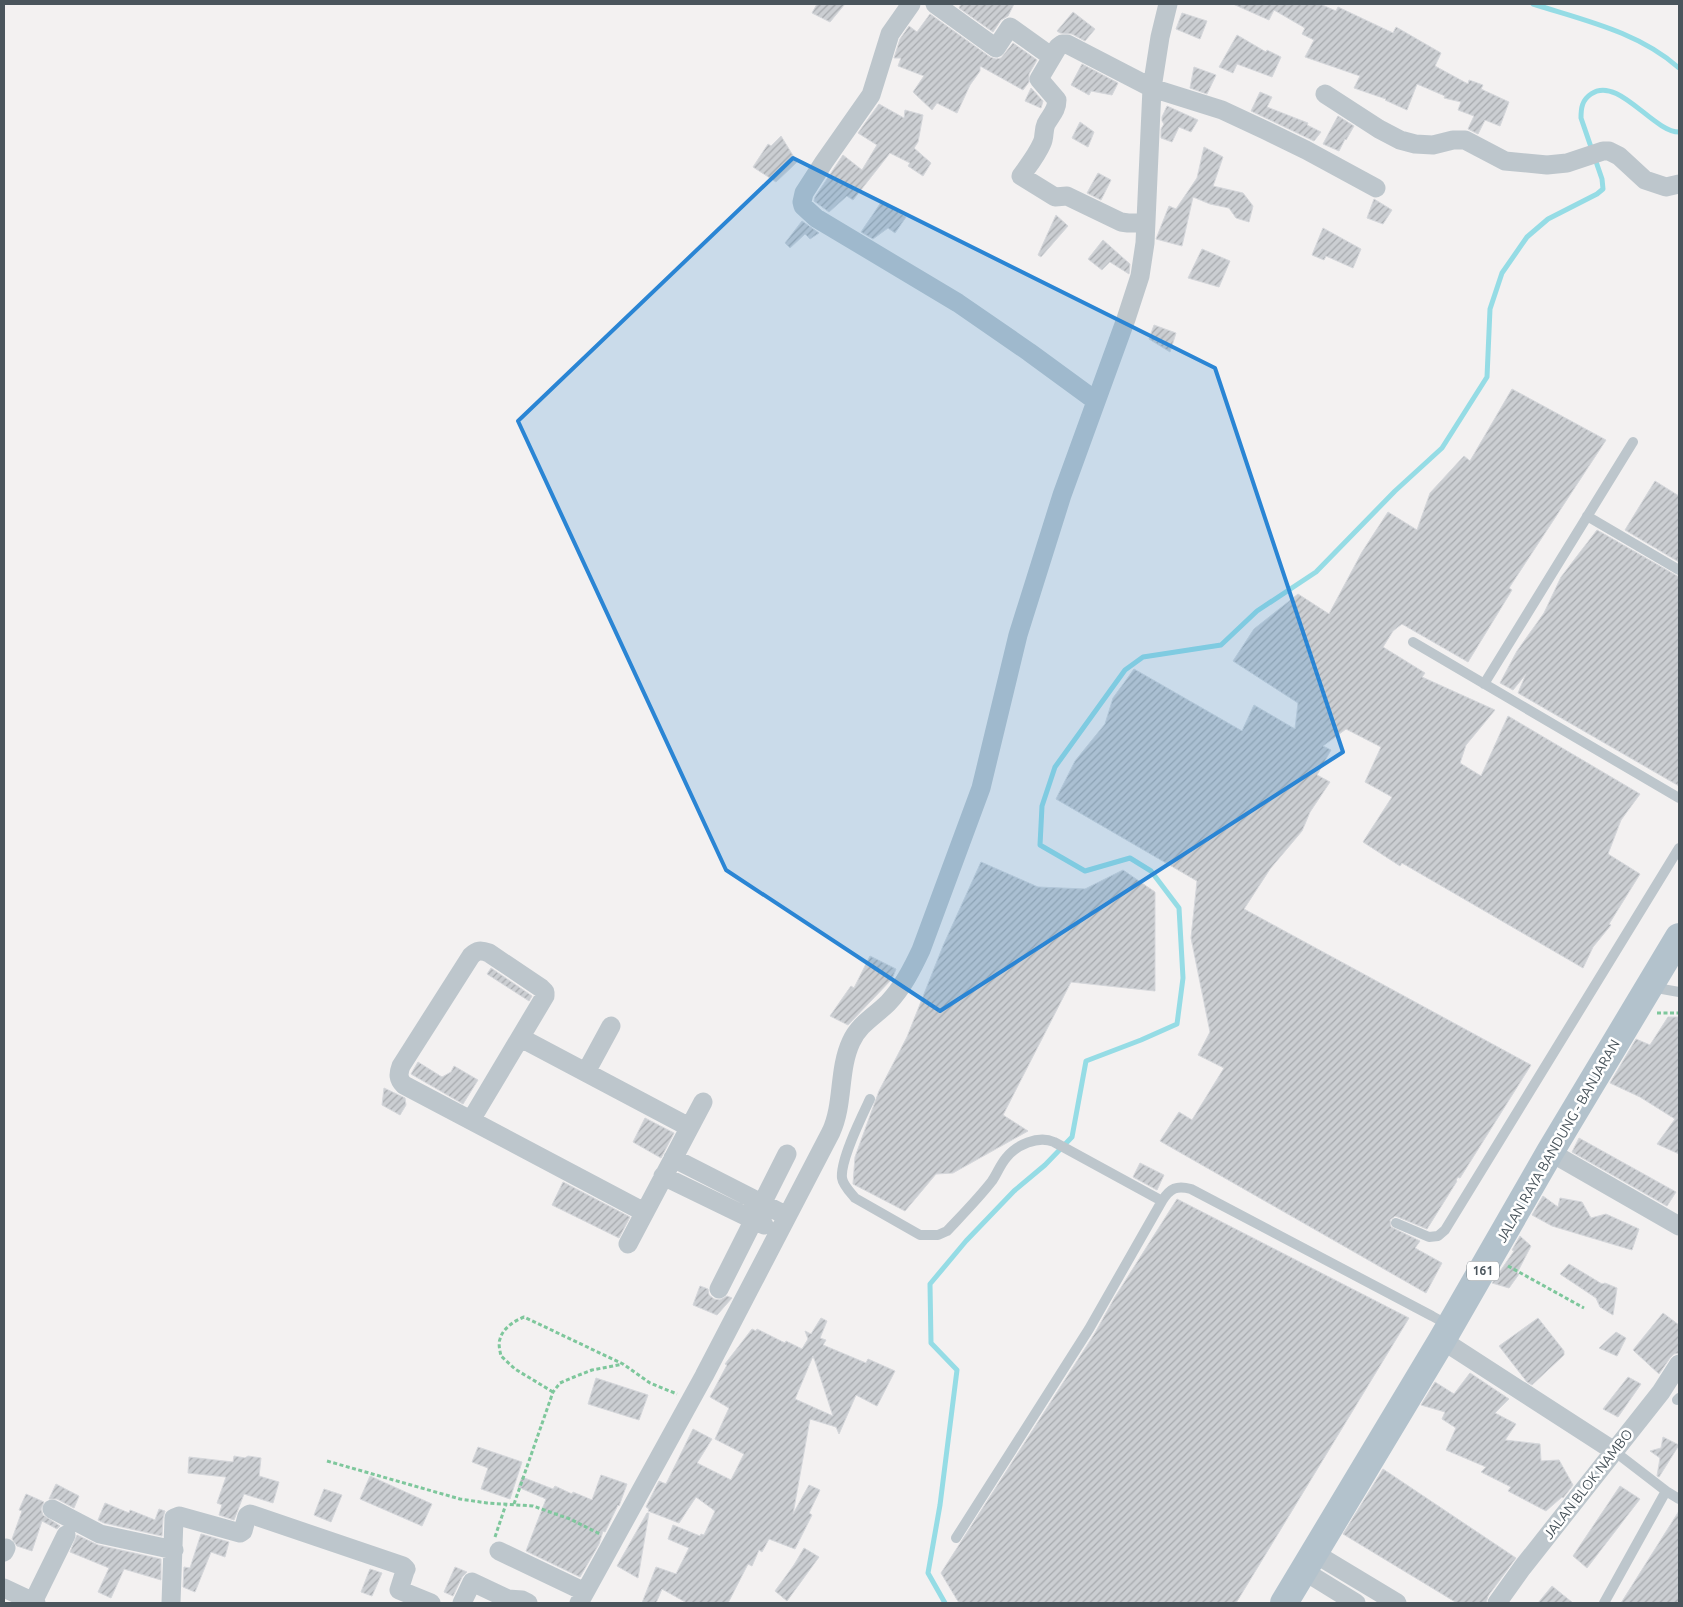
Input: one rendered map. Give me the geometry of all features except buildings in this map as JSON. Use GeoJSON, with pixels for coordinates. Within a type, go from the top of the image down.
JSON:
{"type":"FeatureCollection","features":[{"type":"Feature","properties":{"kind":"main road","name":"JALAN RAYA BANDUNG - BANJARAN"},"geometry":{"type":"LineString","coordinates":[[1284,1603],[1491,1256],[1560,1158],[1658,988],[1679,937]]}},
{"type":"Feature","properties":{"kind":"street"},"geometry":{"type":"LineString","coordinates":[[911,4],[890,34],[871,95],[804,193],[803,206],[816,218],[958,303],[1096,401]]}},
{"type":"Feature","properties":{"kind":"street"},"geometry":{"type":"LineString","coordinates":[[935,4],[996,48],[1010,27],[1052,58]]}},
{"type":"Feature","properties":{"kind":"street"},"geometry":{"type":"LineString","coordinates":[[500,1552],[582,1598],[691,1400],[836,1120],[844,1066],[852,1040],[866,1020],[888,1003],[900,988],[913,968],[921,950],[981,788],[1018,636],[1062,495],[1140,276],[1145,243],[1152,88],[1160,37],[1168,4]]}},
{"type":"Feature","properties":{"kind":"street"},"geometry":{"type":"LineString","coordinates":[[1146,223],[1121,222],[1067,196],[1055,197],[1021,176],[1041,146],[1046,125],[1057,107],[1057,100],[1038,79],[1058,47],[1062,44],[1067,44],[1152,88],[1222,110],[1240,118],[1306,150],[1376,188]]}},
{"type":"Feature","properties":{"kind":"street"},"geometry":{"type":"LineString","coordinates":[[1325,94],[1379,129],[1400,140],[1414,144],[1433,145],[1453,140],[1465,140],[1505,161],[1547,166],[1567,163],[1595,153],[1609,151],[1619,156],[1645,180],[1666,187],[1679,184]]}},
{"type":"Feature","properties":{"kind":"street"},"geometry":{"type":"LineString","coordinates":[[471,1120],[544,1001],[545,992],[542,988],[483,951],[476,951],[471,956],[398,1073],[399,1080],[404,1085],[644,1212]]}},
{"type":"Feature","properties":{"kind":"street"},"geometry":{"type":"LineString","coordinates":[[586,1072],[611,1026]]}},
{"type":"Feature","properties":{"kind":"street"},"geometry":{"type":"LineString","coordinates":[[521,1038],[689,1127]]}},
{"type":"Feature","properties":{"kind":"street"},"geometry":{"type":"LineString","coordinates":[[628,1244],[703,1102]]}},
{"type":"Feature","properties":{"kind":"street"},"geometry":{"type":"LineString","coordinates":[[719,1289],[787,1154]]}},
{"type":"Feature","properties":{"kind":"street"},"geometry":{"type":"LineString","coordinates":[[673,1158],[762,1204],[783,1224]]}},
{"type":"Feature","properties":{"kind":"street"},"geometry":{"type":"LineString","coordinates":[[1560,1158],[1679,1226]]}},
{"type":"Feature","properties":{"kind":"street"},"geometry":{"type":"LineString","coordinates":[[663,1176],[754,1220],[783,1224]]}},
{"type":"Feature","properties":{"kind":"street"},"geometry":{"type":"LineString","coordinates":[[1446,1333],[1614,1451]]}},
{"type":"Feature","properties":{"kind":"street","name":"JALAN BLOK NAMBO"},"geometry":{"type":"LineString","coordinates":[[1497,1603],[1522,1568],[1661,1392],[1679,1364]]}},
{"type":"Feature","properties":{"kind":"street"},"geometry":{"type":"LineString","coordinates":[[52,1508],[104,1535],[174,1550]]}},
{"type":"Feature","properties":{"kind":"street"},"geometry":{"type":"LineString","coordinates":[[171,1603],[174,1550],[173,1521],[175,1517],[179,1516],[240,1533],[243,1531],[248,1514],[403,1566],[406,1568],[396,1596],[431,1603]]}},
{"type":"Feature","properties":{"kind":"street"},"geometry":{"type":"LineString","coordinates":[[4,1588],[34,1603],[66,1535]]}},
{"type":"Feature","properties":{"kind":"street"},"geometry":{"type":"LineString","coordinates":[[1309,1562],[1356,1603]]}},
{"type":"Feature","properties":{"kind":"street"},"geometry":{"type":"LineString","coordinates":[[1309,1562],[1397,1603]]}},
{"type":"Feature","properties":{"kind":"street"},"geometry":{"type":"LineString","coordinates":[[462,1603],[472,1582],[508,1599],[522,1600],[528,1603]]}},
{"type":"Feature","properties":{"kind":"lane"},"geometry":{"type":"LineString","coordinates":[[1484,684],[1633,442]]}},
{"type":"Feature","properties":{"kind":"lane"},"geometry":{"type":"LineString","coordinates":[[1587,516],[1679,570]]}},
{"type":"Feature","properties":{"kind":"lane"},"geometry":{"type":"LineString","coordinates":[[1413,642],[1679,798]]}},
{"type":"Feature","properties":{"kind":"lane"},"geometry":{"type":"LineString","coordinates":[[1396,1223],[1429,1237],[1438,1236],[1445,1230],[1679,848]]}},
{"type":"Feature","properties":{"kind":"lane"},"geometry":{"type":"LineString","coordinates":[[1658,988],[1679,992]]}},
{"type":"Feature","properties":{"kind":"lane"},"geometry":{"type":"LineString","coordinates":[[870,1099],[849,1148],[843,1166],[842,1179],[847,1190],[855,1198],[920,1235],[938,1235],[948,1231],[992,1180],[1012,1152],[1020,1146],[1042,1139],[1054,1142],[1162,1201]]}},
{"type":"Feature","properties":{"kind":"lane"},"geometry":{"type":"LineString","coordinates":[[956,1538],[1089,1329],[1162,1201],[1169,1191],[1176,1187],[1191,1189],[1432,1316],[1446,1333]]}},
{"type":"Feature","properties":{"kind":"lane"},"geometry":{"type":"LineString","coordinates":[[1614,1451],[1679,1499]]}},
{"type":"Feature","properties":{"kind":"lane"},"geometry":{"type":"LineString","coordinates":[[1604,1603],[1666,1490]]}},
{"type":"Feature","properties":{"kind":"path"},"geometry":{"type":"LineString","coordinates":[[1491,1256],[1584,1308]]}},
{"type":"Feature","properties":{"kind":"path"},"geometry":{"type":"LineString","coordinates":[[553,1392],[515,1369],[501,1356],[499,1340],[514,1321],[524,1317],[624,1364],[650,1383],[691,1400]]}},
{"type":"Feature","properties":{"kind":"path"},"geometry":{"type":"LineString","coordinates":[[514,1504],[553,1392],[560,1383],[592,1370],[624,1364]]}},
{"type":"Feature","properties":{"kind":"path"},"geometry":{"type":"LineString","coordinates":[[327,1460],[452,1497],[487,1503],[533,1506],[570,1519],[613,1540]]}},
{"type":"Feature","properties":{"kind":"path"},"geometry":{"type":"LineString","coordinates":[[500,1552],[494,1538],[506,1504]]}},
{"type":"Feature","properties":{"kind":"highlighted area"},"geometry":{"type":"Polygon","coordinates":[[[793,158],[1215,368],[1343,752],[940,1011],[726,870],[518,421],[793,158]]]}},
{"type":"Feature","properties":{"kind":"waterway"},"geometry":{"type":"LineString","coordinates":[[1533,4],[1610,28],[1646,45],[1679,68]]}},
{"type":"Feature","properties":{"kind":"waterway"},"geometry":{"type":"LineString","coordinates":[[945,1603],[928,1573],[940,1505],[957,1370],[931,1343],[930,1284],[966,1241],[1014,1191],[1045,1165],[1072,1137],[1086,1061],[1177,1024],[1183,978],[1179,908],[1151,871],[1130,858],[1085,871],[1040,845],[1042,806],[1055,767],[1125,670],[1143,657],[1221,645],[1257,611],[1316,572],[1395,491],[1442,448],[1487,377],[1490,309],[1502,273],[1527,237],[1548,219],[1597,194],[1603,189],[1602,179],[1581,118],[1581,111],[1588,96],[1601,90],[1612,92],[1624,98],[1669,130],[1679,132]]}}]}
